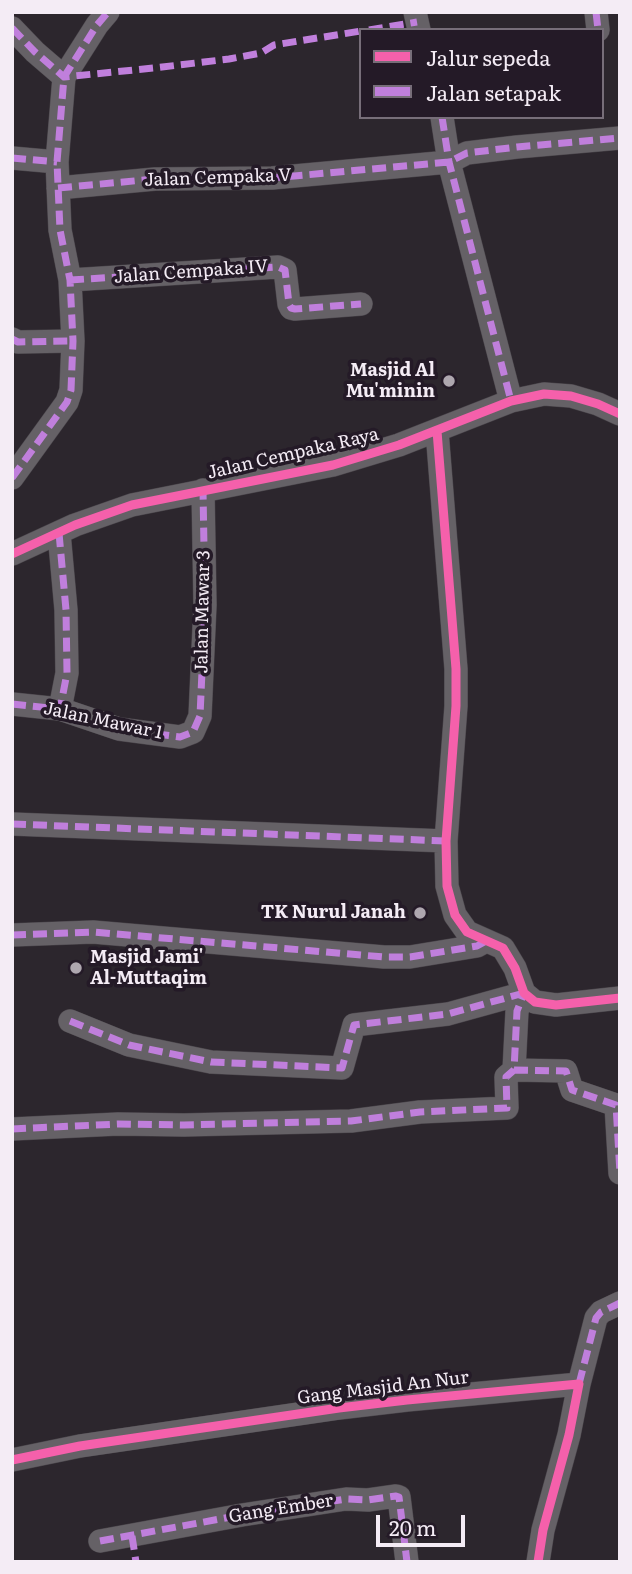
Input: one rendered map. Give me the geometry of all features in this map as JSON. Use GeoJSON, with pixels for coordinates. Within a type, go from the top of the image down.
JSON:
{"type":"FeatureCollection","features":[{"type":"Feature","properties":{"kind":"street"},"geometry":{"type":"LineString","coordinates":[[17,465],[67,402],[71,390],[73,341],[70,280],[60,230],[57,162],[64,77],[108,12]]}},
{"type":"Feature","properties":{"kind":"street"},"geometry":{"type":"LineString","coordinates":[[12,28],[64,77]]}},
{"type":"Feature","properties":{"kind":"street"},"geometry":{"type":"LineString","coordinates":[[443,119],[455,159],[511,401]]}},
{"type":"Feature","properties":{"kind":"street","name":"Jalan Cempaka V"},"geometry":{"type":"LineString","coordinates":[[58,188],[155,179],[272,178],[455,159],[467,153],[517,147],[620,138]]}},
{"type":"Feature","properties":{"kind":"street"},"geometry":{"type":"LineString","coordinates":[[12,158],[57,162]]}},
{"type":"Feature","properties":{"kind":"street","name":"Jalan Cempaka IV"},"geometry":{"type":"LineString","coordinates":[[70,280],[278,267],[285,270],[291,308],[361,304]]}},
{"type":"Feature","properties":{"kind":"street"},"geometry":{"type":"LineString","coordinates":[[12,339],[18,342],[73,341]]}},
{"type":"Feature","properties":{"kind":"street","name":"Jalan Cempaka Raya"},"geometry":{"type":"LineString","coordinates":[[12,554],[75,525],[132,505],[333,465],[400,445],[511,401],[544,394],[571,396],[620,414]]}},
{"type":"Feature","properties":{"kind":"street"},"geometry":{"type":"LineString","coordinates":[[437,431],[456,669],[456,706],[446,841],[447,886],[455,915],[467,933],[503,948],[515,968],[524,993],[535,1002],[556,1005],[620,998]]}},
{"type":"Feature","properties":{"kind":"street","name":"Jalan Mawar 3"},"geometry":{"type":"LineString","coordinates":[[193,732],[200,716],[205,604],[203,490]]}},
{"type":"Feature","properties":{"kind":"street"},"geometry":{"type":"LineString","coordinates":[[59,533],[66,610],[67,673],[60,709]]}},
{"type":"Feature","properties":{"kind":"street","name":"Jalan Mawar 1"},"geometry":{"type":"LineString","coordinates":[[12,704],[60,709],[119,729],[180,737],[193,732]]}},
{"type":"Feature","properties":{"kind":"street"},"geometry":{"type":"LineString","coordinates":[[12,824],[446,841]]}},
{"type":"Feature","properties":{"kind":"street"},"geometry":{"type":"LineString","coordinates":[[12,935],[93,932],[384,957],[410,957],[477,946],[485,941]]}},
{"type":"Feature","properties":{"kind":"street"},"geometry":{"type":"LineString","coordinates":[[70,1021],[128,1045],[211,1062],[342,1068],[354,1025],[448,1014],[524,993]]}},
{"type":"Feature","properties":{"kind":"street"},"geometry":{"type":"LineString","coordinates":[[514,1070],[517,1010],[524,993]]}},
{"type":"Feature","properties":{"kind":"street"},"geometry":{"type":"LineString","coordinates":[[12,1129],[118,1124],[351,1121],[420,1112],[507,1108],[506,1077],[514,1070],[566,1071],[572,1090],[616,1105],[620,1173]]}},
{"type":"Feature","properties":{"kind":"street"},"geometry":{"type":"LineString","coordinates":[[538,1562],[542,1530],[569,1435],[596,1318],[601,1312],[620,1303]]}},
{"type":"Feature","properties":{"kind":"street","name":"Gang Masjid An Nur"},"geometry":{"type":"LineString","coordinates":[[12,1460],[80,1446],[339,1408],[579,1384]]}},
{"type":"Feature","properties":{"kind":"street","name":"Gang Ember"},"geometry":{"type":"LineString","coordinates":[[100,1541],[346,1499],[368,1500],[396,1496],[399,1497],[407,1562]]}},
{"type":"Feature","properties":{"kind":"marked path"},"geometry":{"type":"LineString","coordinates":[[12,478],[67,402],[71,390],[73,341],[70,280],[60,230],[57,162],[64,77],[108,12]]}},
{"type":"Feature","properties":{"kind":"marked path"},"geometry":{"type":"LineString","coordinates":[[596,12],[598,28]]}},
{"type":"Feature","properties":{"kind":"marked path"},"geometry":{"type":"LineString","coordinates":[[381,28],[417,22]]}},
{"type":"Feature","properties":{"kind":"marked path"},"geometry":{"type":"LineString","coordinates":[[12,28],[64,77],[229,59],[261,53],[274,45],[359,31]]}},
{"type":"Feature","properties":{"kind":"marked path"},"geometry":{"type":"LineString","coordinates":[[442,119],[449,162],[511,401]]}},
{"type":"Feature","properties":{"kind":"marked path"},"geometry":{"type":"LineString","coordinates":[[58,188],[155,179],[272,178],[449,162],[467,153],[620,138]]}},
{"type":"Feature","properties":{"kind":"marked path"},"geometry":{"type":"LineString","coordinates":[[12,158],[57,162]]}},
{"type":"Feature","properties":{"kind":"marked path"},"geometry":{"type":"LineString","coordinates":[[70,280],[278,267],[285,270],[291,308],[361,304]]}},
{"type":"Feature","properties":{"kind":"marked path"},"geometry":{"type":"LineString","coordinates":[[12,339],[18,342],[73,341]]}},
{"type":"Feature","properties":{"kind":"marked path"},"geometry":{"type":"LineString","coordinates":[[12,704],[60,709],[119,729],[180,737],[193,732],[200,716],[205,605],[203,490]]}},
{"type":"Feature","properties":{"kind":"marked path"},"geometry":{"type":"LineString","coordinates":[[59,533],[66,610],[67,673],[60,709]]}},
{"type":"Feature","properties":{"kind":"marked path"},"geometry":{"type":"LineString","coordinates":[[12,824],[446,841]]}},
{"type":"Feature","properties":{"kind":"marked path"},"geometry":{"type":"LineString","coordinates":[[12,935],[93,932],[384,957],[410,957],[477,946],[486,941]]}},
{"type":"Feature","properties":{"kind":"marked path"},"geometry":{"type":"LineString","coordinates":[[70,1021],[129,1045],[211,1062],[342,1068],[354,1025],[448,1014],[524,993]]}},
{"type":"Feature","properties":{"kind":"marked path"},"geometry":{"type":"LineString","coordinates":[[12,1129],[118,1124],[351,1121],[420,1112],[507,1108],[506,1077],[514,1070],[517,1011],[524,993]]}},
{"type":"Feature","properties":{"kind":"marked path"},"geometry":{"type":"LineString","coordinates":[[514,1070],[566,1071],[572,1090],[616,1105],[620,1173]]}},
{"type":"Feature","properties":{"kind":"marked path"},"geometry":{"type":"LineString","coordinates":[[579,1384],[596,1318],[601,1312],[620,1303]]}},
{"type":"Feature","properties":{"kind":"marked path"},"geometry":{"type":"LineString","coordinates":[[100,1541],[346,1499],[368,1500],[396,1496],[399,1497],[407,1562]]}},
{"type":"Feature","properties":{"kind":"marked path"},"geometry":{"type":"LineString","coordinates":[[132,1536],[136,1562]]}},
{"type":"Feature","properties":{"kind":"cycle path"},"geometry":{"type":"LineString","coordinates":[[12,554],[75,525],[132,505],[333,465],[399,445],[511,401],[544,394],[571,396],[620,414]]}},
{"type":"Feature","properties":{"kind":"cycle path"},"geometry":{"type":"LineString","coordinates":[[437,431],[456,669],[456,706],[446,841],[447,886],[455,915],[467,932],[503,948],[515,968],[524,993],[535,1002],[556,1005],[620,998]]}},
{"type":"Feature","properties":{"kind":"cycle path"},"geometry":{"type":"LineString","coordinates":[[12,1460],[80,1446],[339,1408],[579,1384],[569,1435],[543,1530],[538,1562]]}},
{"type":"Feature","properties":{"kind":"place","name":"Masjid Al Mu'minin"},"geometry":{"type":"Point","coordinates":[449,381]}},
{"type":"Feature","properties":{"kind":"place","name":"TK Nurul Janah"},"geometry":{"type":"Point","coordinates":[420,913]}},
{"type":"Feature","properties":{"kind":"place","name":"Masjid Jami' Al-Muttaqim"},"geometry":{"type":"Point","coordinates":[76,968]}}]}
